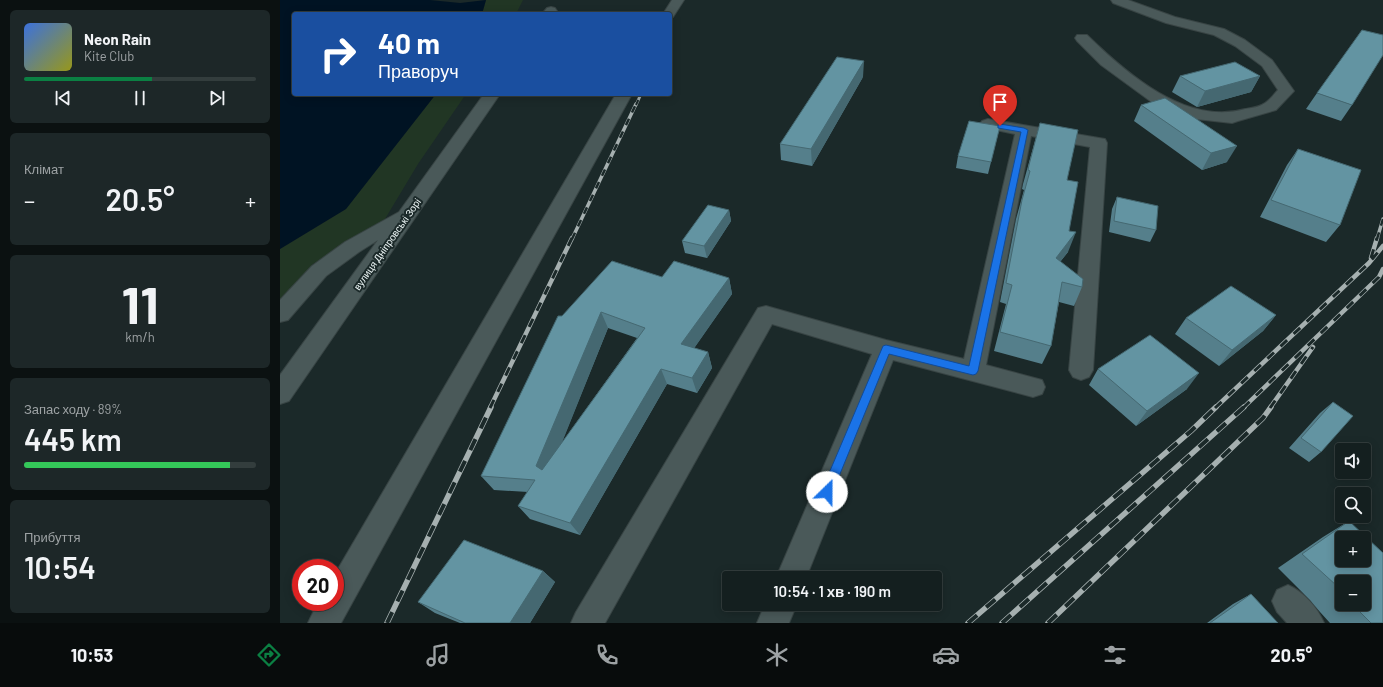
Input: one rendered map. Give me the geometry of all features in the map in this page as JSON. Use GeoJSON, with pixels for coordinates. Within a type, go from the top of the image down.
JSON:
{"type":"FeatureCollection","features":[{"type":"Feature","properties":{"kind":"street"},"geometry":{"type":"LineString","coordinates":[[670,12],[678,0]]}},
{"type":"Feature","properties":{"kind":"street"},"geometry":{"type":"LineString","coordinates":[[1082,38],[1106,62],[1158,100],[1187,113],[1232,118],[1270,107],[1286,92],[1267,63],[1240,43],[1219,32],[1171,20],[1117,0]]}},
{"type":"Feature","properties":{"kind":"street","name":"вулиця Дніпровські Зорі"},"geometry":{"type":"LineString","coordinates":[[280,394],[491,96]]}},
{"type":"Feature","properties":{"kind":"street"},"geometry":{"type":"LineString","coordinates":[[324,623],[623,96]]}},
{"type":"Feature","properties":{"kind":"street"},"geometry":{"type":"LineString","coordinates":[[988,124],[1099,143],[1081,370]]}},
{"type":"Feature","properties":{"kind":"street"},"geometry":{"type":"LineString","coordinates":[[973,371],[1024,130]]}},
{"type":"Feature","properties":{"kind":"street"},"geometry":{"type":"LineString","coordinates":[[280,314],[319,271],[352,247],[410,212]]}},
{"type":"Feature","properties":{"kind":"street"},"geometry":{"type":"LineString","coordinates":[[587,623],[766,314],[886,349],[1033,387]]}},
{"type":"Feature","properties":{"kind":"street"},"geometry":{"type":"LineString","coordinates":[[794,571],[886,349]]}},
{"type":"Feature","properties":{"kind":"street"},"geometry":{"type":"LineString","coordinates":[[773,623],[778,611]]}},
{"type":"Feature","properties":{"kind":"green space"},"geometry":{"type":"Polygon","coordinates":[[[486,0],[523,0],[517,12],[483,12],[486,0]]]}},
{"type":"Feature","properties":{"kind":"green space"},"geometry":{"type":"Polygon","coordinates":[[[434,96],[465,96],[418,164],[382,224],[313,264],[280,300],[280,249],[346,209],[434,96]]]}},
{"type":"Feature","properties":{"kind":"water"},"geometry":{"type":"Polygon","coordinates":[[[280,0],[430,0],[460,3],[486,0],[483,12],[292,12],[292,96],[434,96],[346,209],[280,249],[280,0]]]}},
{"type":"Feature","properties":{"kind":"building"},"geometry":{"type":"Polygon","coordinates":[[[1362,30],[1383,35],[1383,55],[1352,105],[1317,93],[1362,30]]]}},
{"type":"Feature","properties":{"kind":"building"},"geometry":{"type":"Polygon","coordinates":[[[837,57],[864,61],[811,149],[780,144],[837,57]]]}},
{"type":"Feature","properties":{"kind":"building"},"geometry":{"type":"Polygon","coordinates":[[[1235,62],[1260,76],[1205,91],[1180,76],[1235,62]]]}},
{"type":"Feature","properties":{"kind":"building"},"geometry":{"type":"Polygon","coordinates":[[[1165,98],[1237,146],[1211,153],[1141,105],[1165,98]]]}},
{"type":"Feature","properties":{"kind":"building"},"geometry":{"type":"Polygon","coordinates":[[[969,121],[1000,126],[991,162],[958,156],[969,121]]]}},
{"type":"Feature","properties":{"kind":"building"},"geometry":{"type":"Polygon","coordinates":[[[1040,123],[1078,130],[1067,180],[1078,182],[1069,231],[1076,232],[1056,258],[1083,279],[1082,287],[1062,282],[1051,346],[1000,332],[1012,285],[1006,283],[1022,200],[1030,171],[1028,170],[1029,165],[1040,123]]]}},
{"type":"Feature","properties":{"kind":"building"},"geometry":{"type":"Polygon","coordinates":[[[1298,149],[1361,170],[1340,225],[1271,200],[1298,149]]]}},
{"type":"Feature","properties":{"kind":"building"},"geometry":{"type":"Polygon","coordinates":[[[1117,197],[1158,206],[1156,230],[1114,221],[1117,197]]]}},
{"type":"Feature","properties":{"kind":"building"},"geometry":{"type":"Polygon","coordinates":[[[708,205],[729,210],[704,246],[682,241],[708,205]]]}},
{"type":"Feature","properties":{"kind":"building"},"geometry":{"type":"Polygon","coordinates":[[[612,261],[662,277],[674,261],[729,278],[681,344],[708,352],[692,378],[661,369],[570,523],[518,506],[535,480],[481,476],[558,316],[562,316],[612,261]],[[601,312],[536,466],[542,470],[645,328],[601,312]]]}},
{"type":"Feature","properties":{"kind":"building"},"geometry":{"type":"Polygon","coordinates":[[[1231,286],[1276,315],[1232,350],[1186,318],[1231,286]]]}},
{"type":"Feature","properties":{"kind":"building"},"geometry":{"type":"Polygon","coordinates":[[[1150,335],[1199,373],[1147,411],[1098,369],[1150,335]]]}},
{"type":"Feature","properties":{"kind":"building"},"geometry":{"type":"Polygon","coordinates":[[[1333,402],[1353,416],[1321,452],[1301,438],[1333,402]]]}},
{"type":"Feature","properties":{"kind":"building"},"geometry":{"type":"Polygon","coordinates":[[[1346,523],[1351,523],[1360,531],[1335,531],[1335,567],[1371,567],[1371,542],[1383,553],[1383,623],[1371,623],[1359,611],[1371,611],[1371,575],[1335,575],[1335,584],[1302,554],[1346,523]]]}},
{"type":"Feature","properties":{"kind":"building"},"geometry":{"type":"Polygon","coordinates":[[[464,540],[543,571],[510,623],[465,623],[418,602],[464,540]]]}},
{"type":"Feature","properties":{"kind":"building"},"geometry":{"type":"Polygon","coordinates":[[[1251,594],[1278,623],[1210,623],[1251,594]]]}},
{"type":"Feature","properties":{"kind":"railway"},"geometry":{"type":"LineString","coordinates":[[636,105],[640,96]]}},
{"type":"Feature","properties":{"kind":"railway"},"geometry":{"type":"LineString","coordinates":[[572,239],[636,104]]}},
{"type":"Feature","properties":{"kind":"railway"},"geometry":{"type":"LineString","coordinates":[[1377,239],[1383,219]]}},
{"type":"Feature","properties":{"kind":"railway"},"geometry":{"type":"LineString","coordinates":[[490,408],[572,238]]}},
{"type":"Feature","properties":{"kind":"railway"},"geometry":{"type":"LineString","coordinates":[[1371,258],[1377,238]]}},
{"type":"Feature","properties":{"kind":"railway"},"geometry":{"type":"LineString","coordinates":[[1215,408],[1369,263],[1383,246]]}},
{"type":"Feature","properties":{"kind":"railway"},"geometry":{"type":"LineString","coordinates":[[1243,408],[1379,277],[1383,269]]}},
{"type":"Feature","properties":{"kind":"railway"},"geometry":{"type":"LineString","coordinates":[[1270,408],[1313,347]]}},
{"type":"Feature","properties":{"kind":"railway"},"geometry":{"type":"LineString","coordinates":[[387,623],[491,407]]}},
{"type":"Feature","properties":{"kind":"railway"},"geometry":{"type":"LineString","coordinates":[[968,623],[1191,431],[1216,407]]}},
{"type":"Feature","properties":{"kind":"railway"},"geometry":{"type":"LineString","coordinates":[[1002,623],[1244,407]]}},
{"type":"Feature","properties":{"kind":"railway"},"geometry":{"type":"LineString","coordinates":[[1048,623],[1263,418],[1271,407]]}},
{"type":"Feature","properties":{"kind":"route"},"geometry":{"type":"LineString","coordinates":[[827,492],[886,349],[973,371],[1024,130],[1000,126]]}}]}
